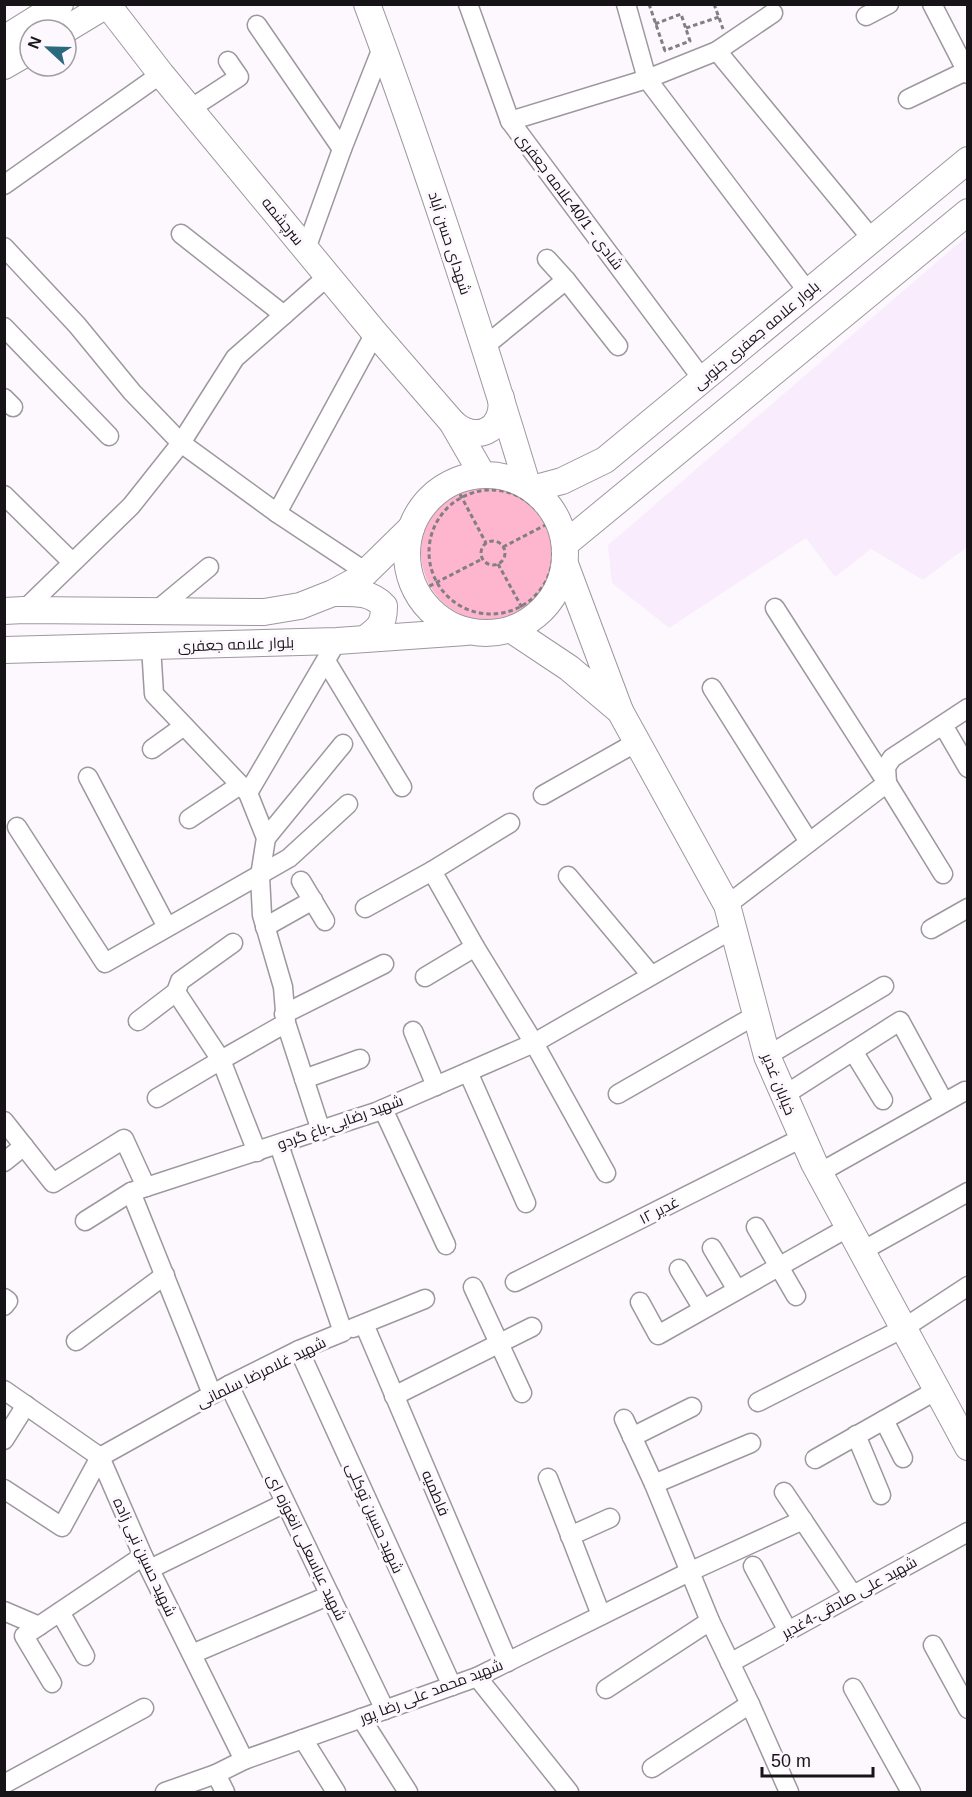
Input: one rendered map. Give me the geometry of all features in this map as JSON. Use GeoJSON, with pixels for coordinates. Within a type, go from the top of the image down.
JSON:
{"type":"FeatureCollection","features":[{"type":"Feature","properties":{"kind":"main road"},"geometry":{"type":"LineString","coordinates":[[78,22],[108,5]]}},
{"type":"Feature","properties":{"kind":"main road","name":"سرچشمه"},"geometry":{"type":"LineString","coordinates":[[108,5],[161,74],[456,429]]}},
{"type":"Feature","properties":{"kind":"main road","name":"شهدای حسن آباد"},"geometry":{"type":"LineString","coordinates":[[368,5],[417,142],[530,487]]}},
{"type":"Feature","properties":{"kind":"main road"},"geometry":{"type":"LineString","coordinates":[[4,39],[46,8]]}},
{"type":"Feature","properties":{"kind":"main road"},"geometry":{"type":"LineString","coordinates":[[4,66],[18,58]]}},
{"type":"Feature","properties":{"kind":"main road","name":"بلوار علامه جعفری جنوبی"},"geometry":{"type":"LineString","coordinates":[[530,487],[562,481],[605,460],[968,160]]}},
{"type":"Feature","properties":{"kind":"main road"},"geometry":{"type":"LineString","coordinates":[[520,619],[537,615],[556,592],[565,554],[726,410],[968,212]]}},
{"type":"Feature","properties":{"kind":"main road"},"geometry":{"type":"LineString","coordinates":[[703,380],[726,410]]}},
{"type":"Feature","properties":{"kind":"main road"},"geometry":{"type":"LineString","coordinates":[[456,429],[478,434],[487,431],[495,425],[504,407]]}},
{"type":"Feature","properties":{"kind":"main road"},"geometry":{"type":"LineString","coordinates":[[492,475],[504,407]]}},
{"type":"Feature","properties":{"kind":"main road"},"geometry":{"type":"LineString","coordinates":[[456,429],[492,475],[530,487],[548,504],[552,522],[620,711]]}},
{"type":"Feature","properties":{"kind":"main road"},"geometry":{"type":"LineString","coordinates":[[456,429],[458,489]]}},
{"type":"Feature","properties":{"kind":"main road"},"geometry":{"type":"LineString","coordinates":[[468,632],[438,618],[426,587],[406,561],[411,528],[420,509],[435,493],[458,489],[492,475]]}},
{"type":"Feature","properties":{"kind":"main road","name":"بلوار علامه جعفری"},"geometry":{"type":"LineString","coordinates":[[14,610],[264,612],[300,606],[333,593],[359,579],[411,528]]}},
{"type":"Feature","properties":{"kind":"main road"},"geometry":{"type":"LineString","coordinates":[[333,593],[362,593],[377,599],[384,606],[384,617],[380,627],[365,639]]}},
{"type":"Feature","properties":{"kind":"main road"},"geometry":{"type":"LineString","coordinates":[[520,619],[569,668],[620,711]]}},
{"type":"Feature","properties":{"kind":"main road","name":"بلوار علامه جعفری"},"geometry":{"type":"LineString","coordinates":[[4,650],[151,646],[331,651],[365,639],[468,632],[490,634],[520,619]]}},
{"type":"Feature","properties":{"kind":"main road","name":"خیابان غدیر"},"geometry":{"type":"LineString","coordinates":[[620,711],[730,917],[767,1056],[802,1138],[968,1447]]}},
{"type":"Feature","properties":{"kind":"street","name":"شادی - 40/1علامه جعفری"},"geometry":{"type":"LineString","coordinates":[[468,4],[510,121],[703,380]]}},
{"type":"Feature","properties":{"kind":"street"},"geometry":{"type":"LineString","coordinates":[[626,4],[647,80],[808,292]]}},
{"type":"Feature","properties":{"kind":"street"},"geometry":{"type":"LineString","coordinates":[[866,16],[889,4]]}},
{"type":"Feature","properties":{"kind":"street"},"geometry":{"type":"LineString","coordinates":[[908,99],[967,73],[932,4]]}},
{"type":"Feature","properties":{"kind":"street"},"geometry":{"type":"LineString","coordinates":[[510,121],[647,80],[723,46],[773,13]]}},
{"type":"Feature","properties":{"kind":"street"},"geometry":{"type":"LineString","coordinates":[[257,25],[342,149]]}},
{"type":"Feature","properties":{"kind":"street"},"geometry":{"type":"LineString","coordinates":[[723,46],[872,239]]}},
{"type":"Feature","properties":{"kind":"street"},"geometry":{"type":"LineString","coordinates":[[306,249],[382,48]]}},
{"type":"Feature","properties":{"kind":"street"},"geometry":{"type":"LineString","coordinates":[[190,109],[239,77],[228,61]]}},
{"type":"Feature","properties":{"kind":"street"},"geometry":{"type":"LineString","coordinates":[[4,185],[161,74]]}},
{"type":"Feature","properties":{"kind":"street"},"geometry":{"type":"LineString","coordinates":[[182,234],[284,315]]}},
{"type":"Feature","properties":{"kind":"street"},"geometry":{"type":"LineString","coordinates":[[4,247],[77,326],[132,392],[181,443],[277,513],[366,572]]}},
{"type":"Feature","properties":{"kind":"street"},"geometry":{"type":"LineString","coordinates":[[547,259],[618,346]]}},
{"type":"Feature","properties":{"kind":"street"},"geometry":{"type":"LineString","coordinates":[[14,610],[72,562],[131,506],[181,443],[235,358],[328,276]]}},
{"type":"Feature","properties":{"kind":"street"},"geometry":{"type":"LineString","coordinates":[[484,346],[566,280]]}},
{"type":"Feature","properties":{"kind":"street"},"geometry":{"type":"LineString","coordinates":[[4,327],[109,436]]}},
{"type":"Feature","properties":{"kind":"street"},"geometry":{"type":"LineString","coordinates":[[277,513],[375,333]]}},
{"type":"Feature","properties":{"kind":"street"},"geometry":{"type":"LineString","coordinates":[[4,495],[72,562]]}},
{"type":"Feature","properties":{"kind":"street"},"geometry":{"type":"LineString","coordinates":[[156,611],[209,567]]}},
{"type":"Feature","properties":{"kind":"street"},"geometry":{"type":"LineString","coordinates":[[775,608],[943,874]]}},
{"type":"Feature","properties":{"kind":"street"},"geometry":{"type":"LineString","coordinates":[[151,646],[154,694],[244,789],[266,838]]}},
{"type":"Feature","properties":{"kind":"street"},"geometry":{"type":"LineString","coordinates":[[331,651],[402,787]]}},
{"type":"Feature","properties":{"kind":"street"},"geometry":{"type":"LineString","coordinates":[[189,819],[244,789],[331,651]]}},
{"type":"Feature","properties":{"kind":"street"},"geometry":{"type":"LineString","coordinates":[[712,687],[809,842]]}},
{"type":"Feature","properties":{"kind":"street"},"geometry":{"type":"LineString","coordinates":[[887,783],[886,767],[891,758],[968,708]]}},
{"type":"Feature","properties":{"kind":"street"},"geometry":{"type":"LineString","coordinates":[[944,724],[968,768]]}},
{"type":"Feature","properties":{"kind":"street"},"geometry":{"type":"LineString","coordinates":[[152,749],[184,726]]}},
{"type":"Feature","properties":{"kind":"street"},"geometry":{"type":"LineString","coordinates":[[543,795],[637,742]]}},
{"type":"Feature","properties":{"kind":"street"},"geometry":{"type":"LineString","coordinates":[[321,1131],[285,1018],[283,987],[262,915],[260,876],[266,838],[343,744]]}},
{"type":"Feature","properties":{"kind":"street"},"geometry":{"type":"LineString","coordinates":[[88,777],[167,927]]}},
{"type":"Feature","properties":{"kind":"street","name":"شهید رضایی-باغ گردو"},"geometry":{"type":"LineString","coordinates":[[85,1221],[139,1190],[383,1109],[534,1042],[651,975],[730,917],[809,842],[887,783]]}},
{"type":"Feature","properties":{"kind":"street"},"geometry":{"type":"LineString","coordinates":[[17,827],[105,963],[289,858],[348,804]]}},
{"type":"Feature","properties":{"kind":"street"},"geometry":{"type":"LineString","coordinates":[[365,908],[432,871],[510,823]]}},
{"type":"Feature","properties":{"kind":"street"},"geometry":{"type":"LineString","coordinates":[[432,871],[475,947],[534,1042],[606,1173]]}},
{"type":"Feature","properties":{"kind":"street"},"geometry":{"type":"LineString","coordinates":[[568,876],[651,975]]}},
{"type":"Feature","properties":{"kind":"street"},"geometry":{"type":"LineString","coordinates":[[301,881],[325,921]]}},
{"type":"Feature","properties":{"kind":"street"},"geometry":{"type":"LineString","coordinates":[[265,927],[313,900]]}},
{"type":"Feature","properties":{"kind":"street"},"geometry":{"type":"LineString","coordinates":[[931,928],[968,908]]}},
{"type":"Feature","properties":{"kind":"street"},"geometry":{"type":"LineString","coordinates":[[138,1021],[176,992],[180,981],[233,943]]}},
{"type":"Feature","properties":{"kind":"street"},"geometry":{"type":"LineString","coordinates":[[424,976],[475,947]]}},
{"type":"Feature","properties":{"kind":"street"},"geometry":{"type":"LineString","coordinates":[[157,1098],[285,1018],[384,964]]}},
{"type":"Feature","properties":{"kind":"street"},"geometry":{"type":"LineString","coordinates":[[767,1056],[884,986]]}},
{"type":"Feature","properties":{"kind":"street"},"geometry":{"type":"LineString","coordinates":[[176,992],[221,1060],[257,1152]]}},
{"type":"Feature","properties":{"kind":"street"},"geometry":{"type":"LineString","coordinates":[[618,1094],[756,1015]]}},
{"type":"Feature","properties":{"kind":"street"},"geometry":{"type":"LineString","coordinates":[[783,1096],[900,1021],[944,1102]]}},
{"type":"Feature","properties":{"kind":"street"},"geometry":{"type":"LineString","coordinates":[[413,1031],[436,1086]]}},
{"type":"Feature","properties":{"kind":"street"},"geometry":{"type":"LineString","coordinates":[[853,1051],[883,1100]]}},
{"type":"Feature","properties":{"kind":"street"},"geometry":{"type":"LineString","coordinates":[[304,1079],[360,1059]]}},
{"type":"Feature","properties":{"kind":"street"},"geometry":{"type":"LineString","coordinates":[[468,1072],[526,1203]]}},
{"type":"Feature","properties":{"kind":"street"},"geometry":{"type":"LineString","coordinates":[[819,1173],[965,1091]]}},
{"type":"Feature","properties":{"kind":"street"},"geometry":{"type":"LineString","coordinates":[[383,1109],[446,1245]]}},
{"type":"Feature","properties":{"kind":"street"},"geometry":{"type":"LineString","coordinates":[[4,1122],[52,1183],[124,1139],[165,1275],[212,1394]]}},
{"type":"Feature","properties":{"kind":"street","name":"غدیر ۱۲"},"geometry":{"type":"LineString","coordinates":[[515,1282],[802,1138]]}},
{"type":"Feature","properties":{"kind":"street","name":"شهید غلامرضا سلمانی"},"geometry":{"type":"LineString","coordinates":[[100,1457],[229,1385],[299,1350],[343,1332],[279,1145]]}},
{"type":"Feature","properties":{"kind":"street"},"geometry":{"type":"LineString","coordinates":[[4,1162],[24,1146]]}},
{"type":"Feature","properties":{"kind":"street"},"geometry":{"type":"LineString","coordinates":[[862,1251],[968,1192]]}},
{"type":"Feature","properties":{"kind":"street"},"geometry":{"type":"LineString","coordinates":[[756,1227],[796,1296]]}},
{"type":"Feature","properties":{"kind":"street"},"geometry":{"type":"LineString","coordinates":[[640,1302],[658,1335],[849,1227]]}},
{"type":"Feature","properties":{"kind":"street"},"geometry":{"type":"LineString","coordinates":[[712,1248],[737,1290]]}},
{"type":"Feature","properties":{"kind":"street"},"geometry":{"type":"LineString","coordinates":[[679,1269],[703,1309]]}},
{"type":"Feature","properties":{"kind":"street"},"geometry":{"type":"LineString","coordinates":[[76,1341],[165,1275]]}},
{"type":"Feature","properties":{"kind":"street"},"geometry":{"type":"LineString","coordinates":[[758,1402],[904,1328],[968,1286]]}},
{"type":"Feature","properties":{"kind":"street"},"geometry":{"type":"LineString","coordinates":[[473,1287],[522,1393]]}},
{"type":"Feature","properties":{"kind":"street"},"geometry":{"type":"LineString","coordinates":[[4,1298],[8,1301],[4,1306]]}},
{"type":"Feature","properties":{"kind":"street"},"geometry":{"type":"LineString","coordinates":[[343,1332],[425,1299]]}},
{"type":"Feature","properties":{"kind":"street","name":"فاطمیه"},"geometry":{"type":"LineString","coordinates":[[364,1324],[508,1662]]}},
{"type":"Feature","properties":{"kind":"street"},"geometry":{"type":"LineString","coordinates":[[394,1395],[532,1327]]}},
{"type":"Feature","properties":{"kind":"street","name":"شهید حسین توکلی"},"geometry":{"type":"LineString","coordinates":[[299,1350],[452,1686]]}},
{"type":"Feature","properties":{"kind":"street","name":"شهید عباسعلی انغوزه ای"},"geometry":{"type":"LineString","coordinates":[[229,1385],[385,1710]]}},
{"type":"Feature","properties":{"kind":"street"},"geometry":{"type":"LineString","coordinates":[[4,1390],[100,1457],[62,1527],[4,1489]]}},
{"type":"Feature","properties":{"kind":"street"},"geometry":{"type":"LineString","coordinates":[[815,1459],[937,1390]]}},
{"type":"Feature","properties":{"kind":"street"},"geometry":{"type":"LineString","coordinates":[[4,1440],[26,1405]]}},
{"type":"Feature","properties":{"kind":"street"},"geometry":{"type":"LineString","coordinates":[[632,1437],[692,1407]]}},
{"type":"Feature","properties":{"kind":"street"},"geometry":{"type":"LineString","coordinates":[[624,1419],[654,1484],[710,1621],[789,1792]]}},
{"type":"Feature","properties":{"kind":"street"},"geometry":{"type":"LineString","coordinates":[[884,1420],[903,1458]]}},
{"type":"Feature","properties":{"kind":"street"},"geometry":{"type":"LineString","coordinates":[[856,1435],[881,1495]]}},
{"type":"Feature","properties":{"kind":"street"},"geometry":{"type":"LineString","coordinates":[[654,1484],[751,1443]]}},
{"type":"Feature","properties":{"kind":"street","name":"شهید حسین نبی زاده"},"geometry":{"type":"LineString","coordinates":[[100,1457],[146,1562],[244,1760]]}},
{"type":"Feature","properties":{"kind":"street"},"geometry":{"type":"LineString","coordinates":[[548,1478],[601,1615]]}},
{"type":"Feature","properties":{"kind":"street"},"geometry":{"type":"LineString","coordinates":[[784,1492],[854,1595]]}},
{"type":"Feature","properties":{"kind":"street"},"geometry":{"type":"LineString","coordinates":[[32,1631],[146,1562],[285,1503]]}},
{"type":"Feature","properties":{"kind":"street"},"geometry":{"type":"LineString","coordinates":[[570,1536],[610,1518]]}},
{"type":"Feature","properties":{"kind":"street","name":"شهید محمد علی رضا پور"},"geometry":{"type":"LineString","coordinates":[[165,1792],[216,1774],[244,1760],[477,1677],[689,1572],[803,1520]]}},
{"type":"Feature","properties":{"kind":"street","name":"شهید علی صادقی-4غدیر"},"geometry":{"type":"LineString","coordinates":[[730,1663],[968,1532]]}},
{"type":"Feature","properties":{"kind":"street"},"geometry":{"type":"LineString","coordinates":[[753,1566],[788,1631]]}},
{"type":"Feature","properties":{"kind":"street"},"geometry":{"type":"LineString","coordinates":[[192,1654],[330,1594]]}},
{"type":"Feature","properties":{"kind":"street"},"geometry":{"type":"LineString","coordinates":[[4,1611],[32,1631],[52,1683]]}},
{"type":"Feature","properties":{"kind":"street"},"geometry":{"type":"LineString","coordinates":[[60,1612],[85,1656]]}},
{"type":"Feature","properties":{"kind":"street"},"geometry":{"type":"LineString","coordinates":[[606,1689],[710,1621]]}},
{"type":"Feature","properties":{"kind":"street"},"geometry":{"type":"LineString","coordinates":[[933,1645],[968,1709]]}},
{"type":"Feature","properties":{"kind":"street"},"geometry":{"type":"LineString","coordinates":[[477,1677],[569,1792]]}},
{"type":"Feature","properties":{"kind":"street"},"geometry":{"type":"LineString","coordinates":[[853,1688],[911,1792]]}},
{"type":"Feature","properties":{"kind":"street"},"geometry":{"type":"LineString","coordinates":[[652,1768],[750,1704]]}},
{"type":"Feature","properties":{"kind":"street"},"geometry":{"type":"LineString","coordinates":[[4,1784],[144,1708]]}},
{"type":"Feature","properties":{"kind":"street"},"geometry":{"type":"LineString","coordinates":[[361,1718],[408,1792]]}},
{"type":"Feature","properties":{"kind":"street"},"geometry":{"type":"LineString","coordinates":[[303,1739],[336,1792]]}},
{"type":"Feature","properties":{"kind":"street"},"geometry":{"type":"LineString","coordinates":[[216,1774],[225,1792]]}},
{"type":"Feature","properties":{"kind":"path"},"geometry":{"type":"LineString","coordinates":[[649,4],[668,61]]}},
{"type":"Feature","properties":{"kind":"path"},"geometry":{"type":"LineString","coordinates":[[714,4],[725,33],[723,46]]}},
{"type":"Feature","properties":{"kind":"path"},"geometry":{"type":"LineString","coordinates":[[655,24],[681,14],[687,28],[690,41],[664,51]]}},
{"type":"Feature","properties":{"kind":"path"},"geometry":{"type":"LineString","coordinates":[[687,28],[719,17]]}},
{"type":"Feature","properties":{"kind":"path"},"geometry":{"type":"LineString","coordinates":[[458,489],[501,491],[518,496],[533,505],[544,519],[552,522]]}},
{"type":"Feature","properties":{"kind":"path"},"geometry":{"type":"LineString","coordinates":[[458,489],[486,543]]}},
{"type":"Feature","properties":{"kind":"path"},"geometry":{"type":"LineString","coordinates":[[426,587],[432,570],[429,552],[432,534],[439,518],[451,505],[458,489]]}},
{"type":"Feature","properties":{"kind":"path"},"geometry":{"type":"LineString","coordinates":[[503,547],[552,522]]}},
{"type":"Feature","properties":{"kind":"path"},"geometry":{"type":"LineString","coordinates":[[520,619],[551,570],[554,553],[551,535],[552,522]]}},
{"type":"Feature","properties":{"kind":"path"},"geometry":{"type":"LineString","coordinates":[[496,541],[503,547],[504,558],[498,564],[487,564],[482,559],[481,548],[486,543],[496,541]]}},
{"type":"Feature","properties":{"kind":"path"},"geometry":{"type":"LineString","coordinates":[[426,587],[482,559]]}},
{"type":"Feature","properties":{"kind":"path"},"geometry":{"type":"LineString","coordinates":[[498,564],[520,619]]}},
{"type":"Feature","properties":{"kind":"path"},"geometry":{"type":"LineString","coordinates":[[426,587],[473,612],[500,614],[520,619]]}},
{"type":"Feature","properties":{"kind":"shaded area"},"geometry":{"type":"Polygon","coordinates":[[[967,236],[967,547],[923,580],[871,549],[835,577],[806,538],[669,628],[612,583],[608,545],[967,236]]]}},
{"type":"Feature","properties":{"kind":"shaded area"},"geometry":{"type":"Polygon","coordinates":[[[490,483],[516,489],[539,503],[553,526],[559,552],[553,578],[539,601],[516,615],[490,621],[464,615],[441,601],[427,578],[421,552],[427,526],[441,503],[464,489],[490,483]]]}}]}
